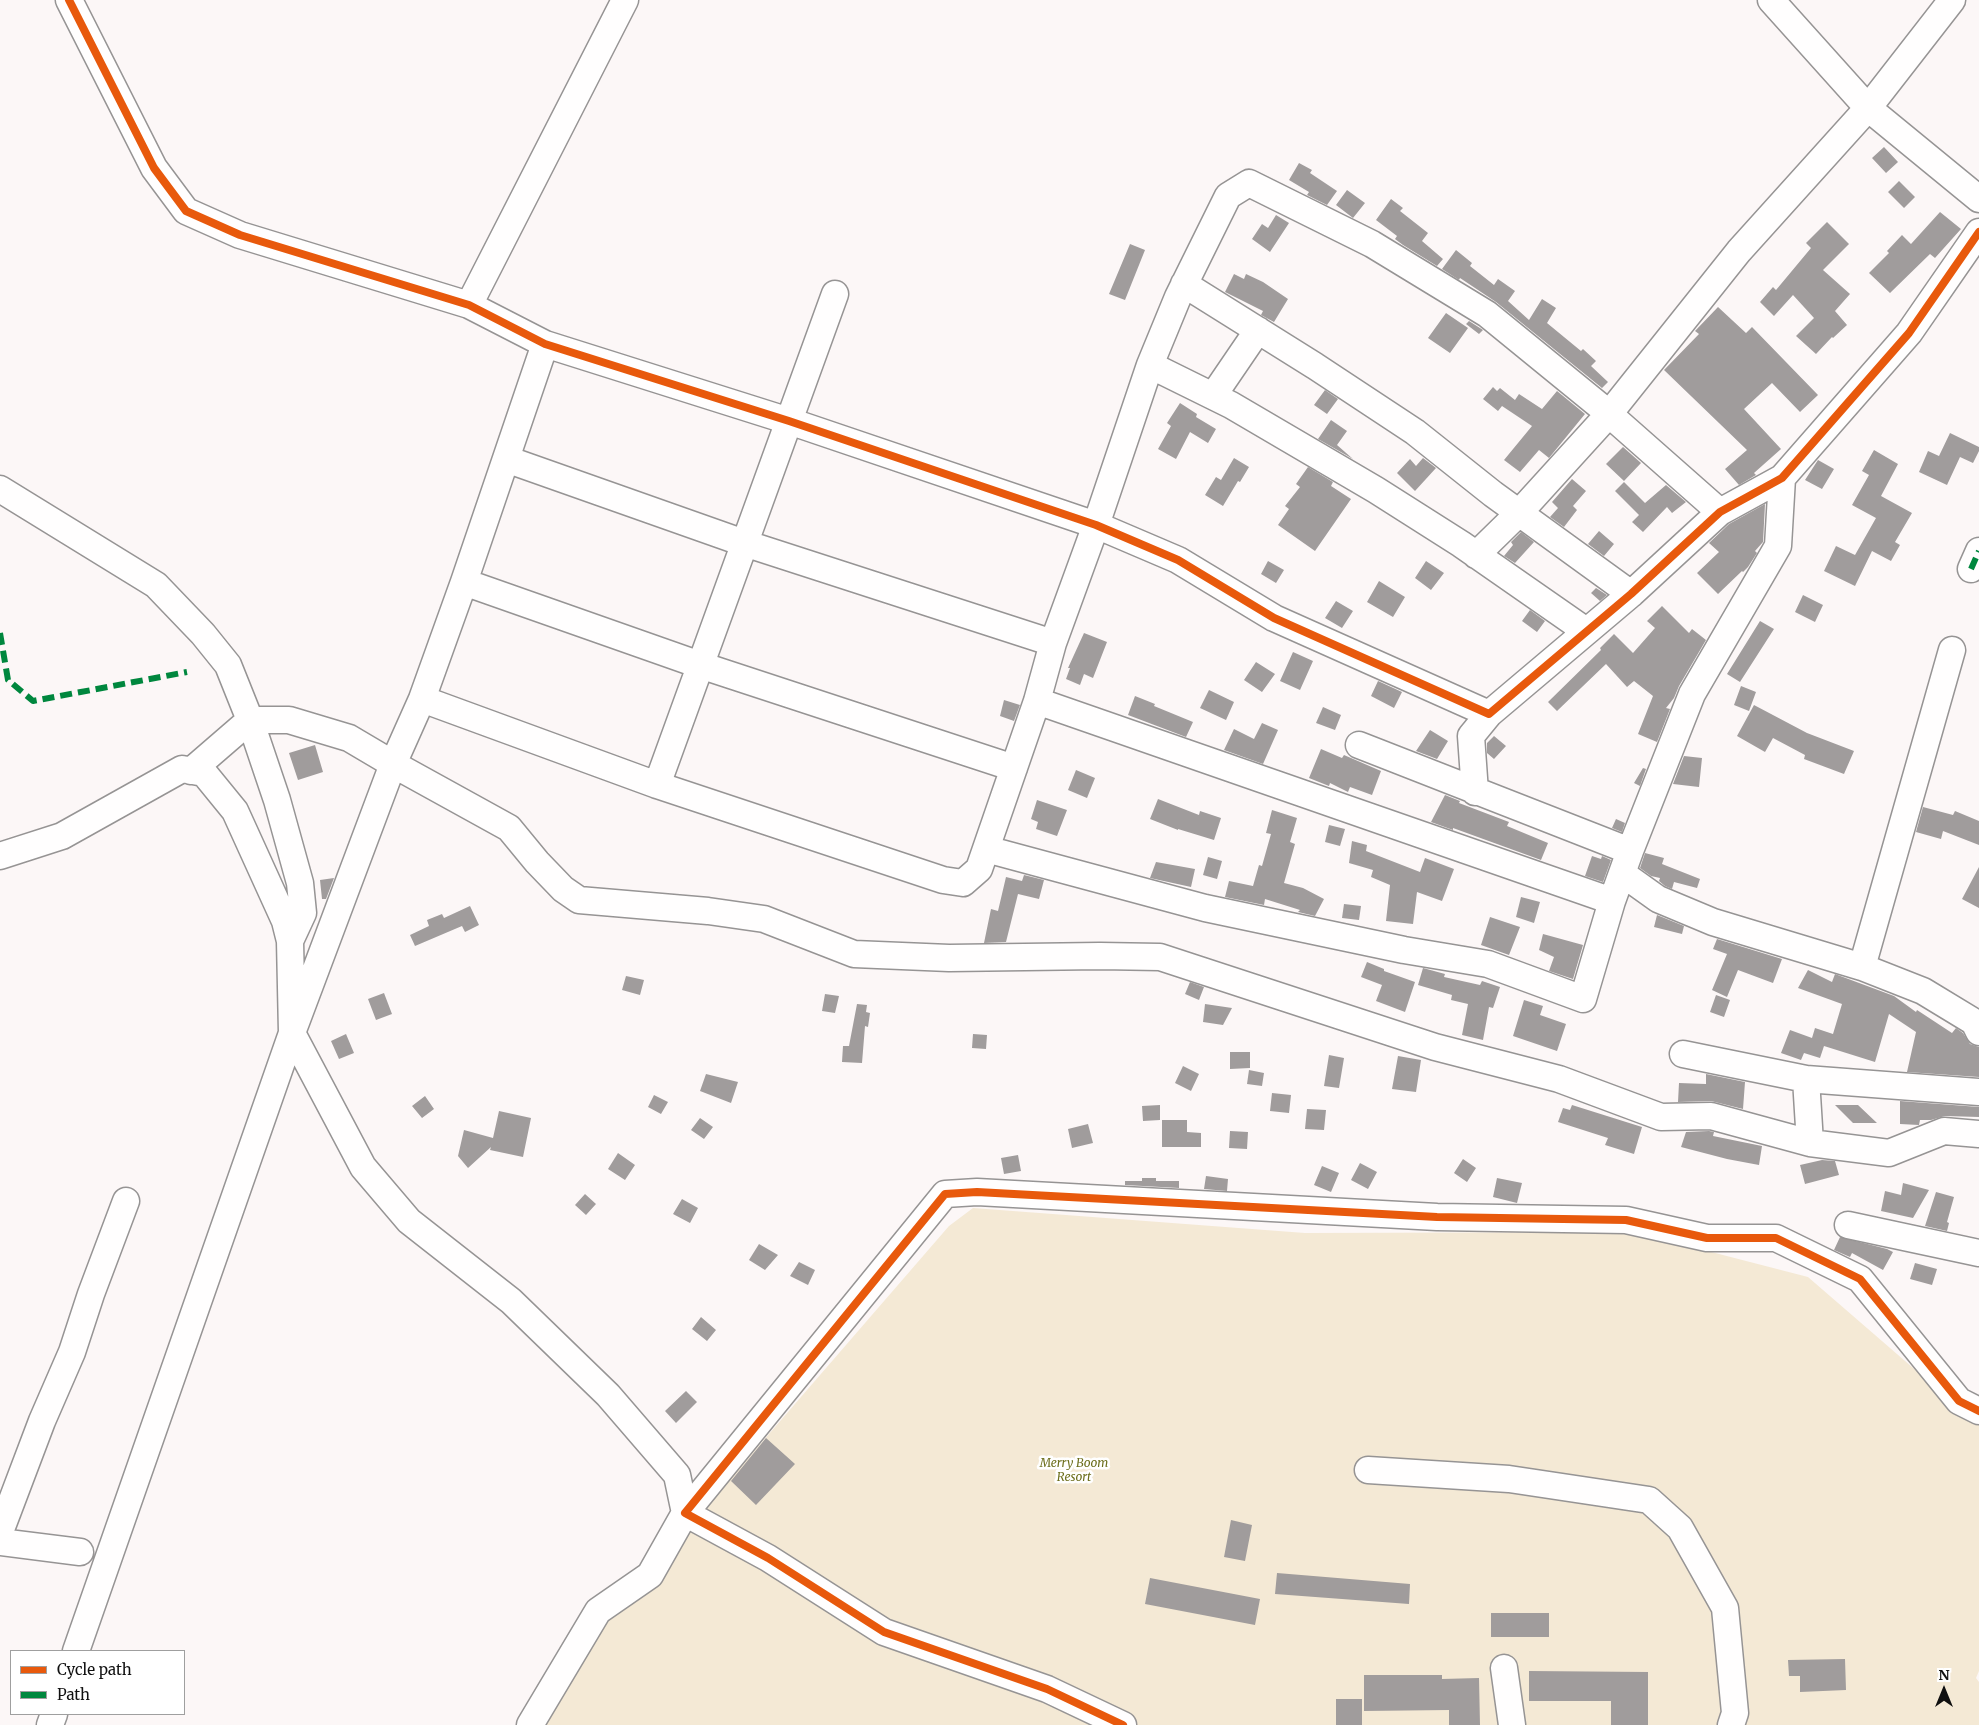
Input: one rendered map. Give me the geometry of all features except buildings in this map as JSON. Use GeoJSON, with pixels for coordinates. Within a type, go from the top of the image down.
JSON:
{"type":"FeatureCollection","features":[{"type":"Feature","properties":{"kind":"street"},"geometry":{"type":"LineString","coordinates":[[69,0],[154,168],[186,211],[240,235],[469,305],[545,344],[789,421],[1096,526],[1178,560],[1274,618],[1489,714]]}},
{"type":"Feature","properties":{"kind":"street"},"geometry":{"type":"LineString","coordinates":[[469,305],[625,0]]}},
{"type":"Feature","properties":{"kind":"street"},"geometry":{"type":"LineString","coordinates":[[1771,0],[1868,108],[1979,198]]}},
{"type":"Feature","properties":{"kind":"street"},"geometry":{"type":"LineString","coordinates":[[1476,555],[1519,513],[1609,414],[1739,251],[1868,108],[1952,0]]}},
{"type":"Feature","properties":{"kind":"street"},"geometry":{"type":"LineString","coordinates":[[422,699],[657,785],[943,880],[963,882],[980,869],[1036,701],[1053,643],[1096,526],[1150,365],[1184,284],[1228,196],[1249,183],[1372,244],[1487,314],[1609,414],[1720,512]]}},
{"type":"Feature","properties":{"kind":"street"},"geometry":{"type":"LineString","coordinates":[[1475,792],[1471,736],[1489,714],[1631,594],[1720,512],[1782,478],[1909,333],[1979,232]]}},
{"type":"Feature","properties":{"kind":"street"},"geometry":{"type":"LineString","coordinates":[[1184,284],[1415,432],[1519,513],[1631,594]]}},
{"type":"Feature","properties":{"kind":"street"},"geometry":{"type":"LineString","coordinates":[[657,785],[834,294]]}},
{"type":"Feature","properties":{"kind":"street"},"geometry":{"type":"LineString","coordinates":[[1212,396],[1258,330]]}},
{"type":"Feature","properties":{"kind":"street"},"geometry":{"type":"LineString","coordinates":[[76,1650],[292,1033],[393,764],[422,699],[545,344]]}},
{"type":"Feature","properties":{"kind":"street"},"geometry":{"type":"LineString","coordinates":[[1150,365],[1212,396],[1376,490],[1476,555],[1586,631]]}},
{"type":"Feature","properties":{"kind":"street"},"geometry":{"type":"LineString","coordinates":[[506,459],[744,543],[1053,643]]}},
{"type":"Feature","properties":{"kind":"street"},"geometry":{"type":"LineString","coordinates":[[986,849],[1205,908],[1337,937],[1488,964],[1583,999],[1612,901],[1692,694],[1778,546],[1782,478]]}},
{"type":"Feature","properties":{"kind":"street"},"geometry":{"type":"LineString","coordinates":[[0,489],[156,585],[203,634],[228,665],[250,720],[277,800],[300,882],[303,913],[290,941]]}},
{"type":"Feature","properties":{"kind":"street"},"geometry":{"type":"LineString","coordinates":[[464,582],[700,665],[1014,768]]}},
{"type":"Feature","properties":{"kind":"street"},"geometry":{"type":"LineString","coordinates":[[1862,967],[1952,650]]}},
{"type":"Feature","properties":{"kind":"street"},"geometry":{"type":"LineString","coordinates":[[1036,701],[1612,901]]}},
{"type":"Feature","properties":{"kind":"street"},"geometry":{"type":"LineString","coordinates":[[191,771],[250,720],[288,720],[350,738],[509,828],[537,862],[563,888],[579,900],[708,911],[764,919],[854,954],[949,958],[1160,957],[1435,1047],[1559,1079],[1661,1117],[1711,1116],[1810,1143],[1889,1153],[1944,1131],[1979,1134]]}},
{"type":"Feature","properties":{"kind":"street"},"geometry":{"type":"LineString","coordinates":[[1359,746],[1475,792],[1627,862],[1658,899],[1713,922],[1862,967],[1923,991],[1974,1022],[1979,1032]]}},
{"type":"Feature","properties":{"kind":"street"},"geometry":{"type":"LineString","coordinates":[[0,856],[62,836],[182,769],[204,773],[235,811],[285,922],[290,941],[292,1033],[363,1167],[409,1221],[510,1301],[608,1395],[676,1475],[685,1513],[768,1558],[884,1632],[1047,1689],[1122,1725]]}},
{"type":"Feature","properties":{"kind":"street"},"geometry":{"type":"LineString","coordinates":[[1683,1054],[1806,1079],[1979,1092]]}},
{"type":"Feature","properties":{"kind":"street"},"geometry":{"type":"LineString","coordinates":[[1806,1079],[1810,1143]]}},
{"type":"Feature","properties":{"kind":"street"},"geometry":{"type":"LineString","coordinates":[[530,1725],[598,1611],[650,1575],[685,1513],[944,1194],[977,1192],[1437,1217],[1626,1220],[1707,1238],[1776,1238],[1860,1280],[1959,1401],[1979,1411]]}},
{"type":"Feature","properties":{"kind":"street"},"geometry":{"type":"LineString","coordinates":[[0,1532],[42,1421],[72,1352],[91,1294],[126,1201]]}},
{"type":"Feature","properties":{"kind":"street"},"geometry":{"type":"LineString","coordinates":[[1848,1225],[1979,1253]]}},
{"type":"Feature","properties":{"kind":"street"},"geometry":{"type":"LineString","coordinates":[[1368,1470],[1509,1479],[1649,1500],[1680,1528],[1725,1608],[1735,1714],[1731,1725]]}},
{"type":"Feature","properties":{"kind":"street"},"geometry":{"type":"LineString","coordinates":[[0,1542],[80,1552]]}},
{"type":"Feature","properties":{"kind":"street"},"geometry":{"type":"LineString","coordinates":[[1504,1668],[1512,1725]]}},
{"type":"Feature","properties":{"kind":"green space","name":"Merry Boom Resort"},"geometry":{"type":"Polygon","coordinates":[[[973,1208],[1305,1233],[1634,1232],[1808,1277],[1979,1425],[1979,1671],[1976,1678],[1979,1682],[1979,1725],[546,1725],[601,1628],[949,1226],[973,1208]]]}},
{"type":"Feature","properties":{"kind":"marked path"},"geometry":{"type":"LineString","coordinates":[[1971,569],[1979,551]]}},
{"type":"Feature","properties":{"kind":"marked path"},"geometry":{"type":"LineString","coordinates":[[0,633],[8,680],[33,701],[187,672]]}},
{"type":"Feature","properties":{"kind":"cycle path"},"geometry":{"type":"LineString","coordinates":[[69,0],[154,168],[186,211],[240,235],[469,305],[545,344],[789,421],[1096,525],[1178,560],[1274,618],[1489,714],[1631,594],[1720,512],[1782,478],[1909,333],[1979,232]]}},
{"type":"Feature","properties":{"kind":"cycle path"},"geometry":{"type":"LineString","coordinates":[[1123,1725],[1047,1689],[884,1632],[768,1558],[685,1513],[945,1194],[977,1192],[1437,1217],[1626,1220],[1707,1238],[1776,1238],[1860,1279],[1959,1401],[1979,1411]]}}]}
